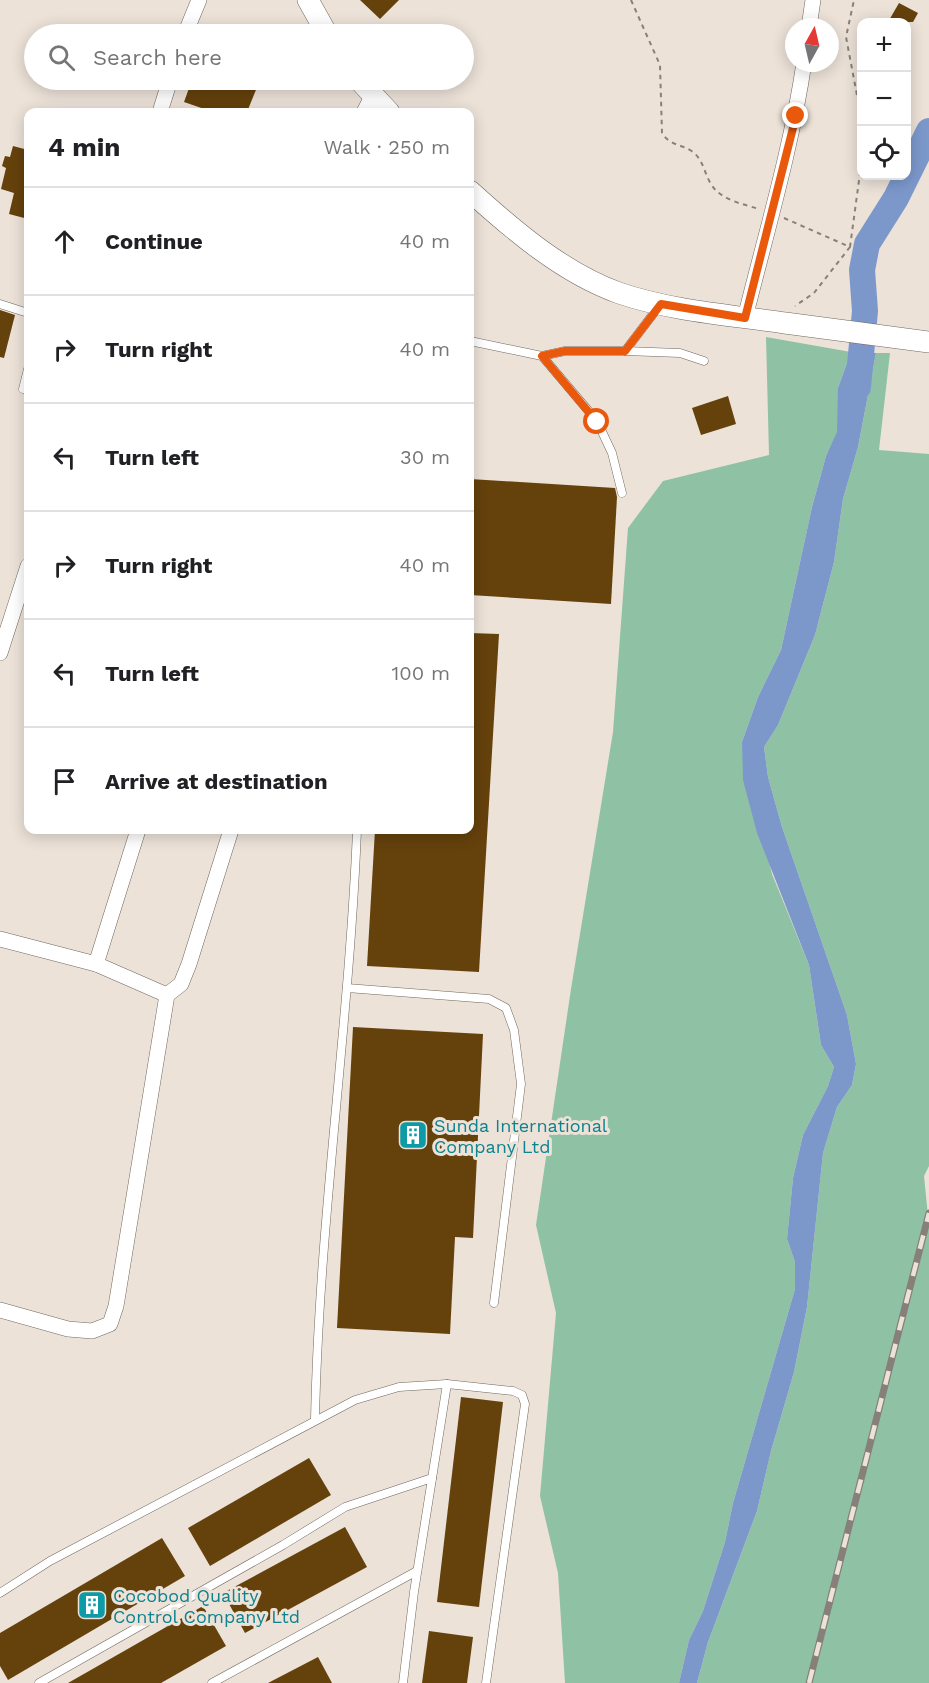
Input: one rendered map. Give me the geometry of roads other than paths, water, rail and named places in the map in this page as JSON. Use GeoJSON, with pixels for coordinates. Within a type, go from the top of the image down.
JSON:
{"type":"FeatureCollection","features":[{"type":"Feature","properties":{"kind":"main road"},"geometry":{"type":"LineString","coordinates":[[308,0],[321,24]]}},
{"type":"Feature","properties":{"kind":"main road"},"geometry":{"type":"LineString","coordinates":[[366,96],[383,108]]}},
{"type":"Feature","properties":{"kind":"main road"},"geometry":{"type":"LineString","coordinates":[[474,195],[506,224],[550,255],[618,292],[661,304],[745,318],[929,342]]}},
{"type":"Feature","properties":{"kind":"street"},"geometry":{"type":"LineString","coordinates":[[189,24],[200,0]]}},
{"type":"Feature","properties":{"kind":"street"},"geometry":{"type":"LineString","coordinates":[[810,18],[813,0]]}},
{"type":"Feature","properties":{"kind":"street"},"geometry":{"type":"LineString","coordinates":[[745,318],[782,177],[802,72]]}},
{"type":"Feature","properties":{"kind":"street"},"geometry":{"type":"LineString","coordinates":[[161,108],[167,90]]}},
{"type":"Feature","properties":{"kind":"street"},"geometry":{"type":"LineString","coordinates":[[0,653],[24,583]]}},
{"type":"Feature","properties":{"kind":"street"},"geometry":{"type":"LineString","coordinates":[[96,964],[137,834]]}},
{"type":"Feature","properties":{"kind":"street"},"geometry":{"type":"LineString","coordinates":[[0,1310],[68,1329],[92,1332],[110,1324],[116,1305],[167,995],[181,984],[230,834]]}},
{"type":"Feature","properties":{"kind":"street"},"geometry":{"type":"LineString","coordinates":[[0,939],[96,964],[167,995]]}},
{"type":"Feature","properties":{"kind":"lane"},"geometry":{"type":"LineString","coordinates":[[0,304],[24,312]]}},
{"type":"Feature","properties":{"kind":"lane"},"geometry":{"type":"LineString","coordinates":[[625,351],[661,304]]}},
{"type":"Feature","properties":{"kind":"lane"},"geometry":{"type":"LineString","coordinates":[[474,342],[542,356],[565,351],[680,352],[704,361]]}},
{"type":"Feature","properties":{"kind":"lane"},"geometry":{"type":"LineString","coordinates":[[542,356],[597,422],[612,453],[622,493]]}},
{"type":"Feature","properties":{"kind":"lane"},"geometry":{"type":"LineString","coordinates":[[23,389],[24,385]]}},
{"type":"Feature","properties":{"kind":"lane"},"geometry":{"type":"LineString","coordinates":[[315,1420],[321,1254],[346,988],[357,834]]}},
{"type":"Feature","properties":{"kind":"lane"},"geometry":{"type":"LineString","coordinates":[[346,988],[489,999],[506,1008],[514,1030],[521,1084],[494,1303]]}},
{"type":"Feature","properties":{"kind":"lane"},"geometry":{"type":"LineString","coordinates":[[402,1682],[447,1384]]}},
{"type":"Feature","properties":{"kind":"lane"},"geometry":{"type":"LineString","coordinates":[[0,1593],[51,1561],[355,1400],[399,1387],[447,1384],[513,1391],[522,1395],[525,1404],[486,1683]]}},
{"type":"Feature","properties":{"kind":"lane"},"geometry":{"type":"LineString","coordinates":[[39,1683],[273,1551],[345,1507],[432,1478]]}},
{"type":"Feature","properties":{"kind":"lane"},"geometry":{"type":"LineString","coordinates":[[212,1683],[417,1571]]}},
{"type":"Feature","properties":{"kind":"water"},"geometry":{"type":"Polygon","coordinates":[[[851,352],[876,353],[858,447],[843,499],[834,562],[815,635],[778,725],[764,747],[768,777],[782,827],[847,1015],[856,1064],[852,1085],[837,1107],[823,1153],[807,1307],[794,1372],[771,1451],[757,1511],[708,1642],[697,1683],[679,1683],[689,1640],[703,1611],[725,1542],[733,1503],[795,1289],[795,1262],[787,1239],[793,1178],[803,1135],[828,1086],[834,1067],[821,1045],[809,965],[757,833],[743,780],[742,742],[758,697],[781,650],[812,507],[826,456],[837,432],[838,388],[851,352]]]}},
{"type":"Feature","properties":{"kind":"waterway"},"geometry":{"type":"LineString","coordinates":[[858,387],[865,311],[862,270],[867,244],[896,198],[929,131]]}},
{"type":"Feature","properties":{"kind":"railway"},"geometry":{"type":"LineString","coordinates":[[809,1683],[929,1213]]}},
{"type":"Feature","properties":{"kind":"place","name":"Sunda International Company Ltd"},"geometry":{"type":"Point","coordinates":[413,1135]}},
{"type":"Feature","properties":{"kind":"place","name":"Cocobod Quality Control Company Ltd"},"geometry":{"type":"Point","coordinates":[92,1605]}}]}
